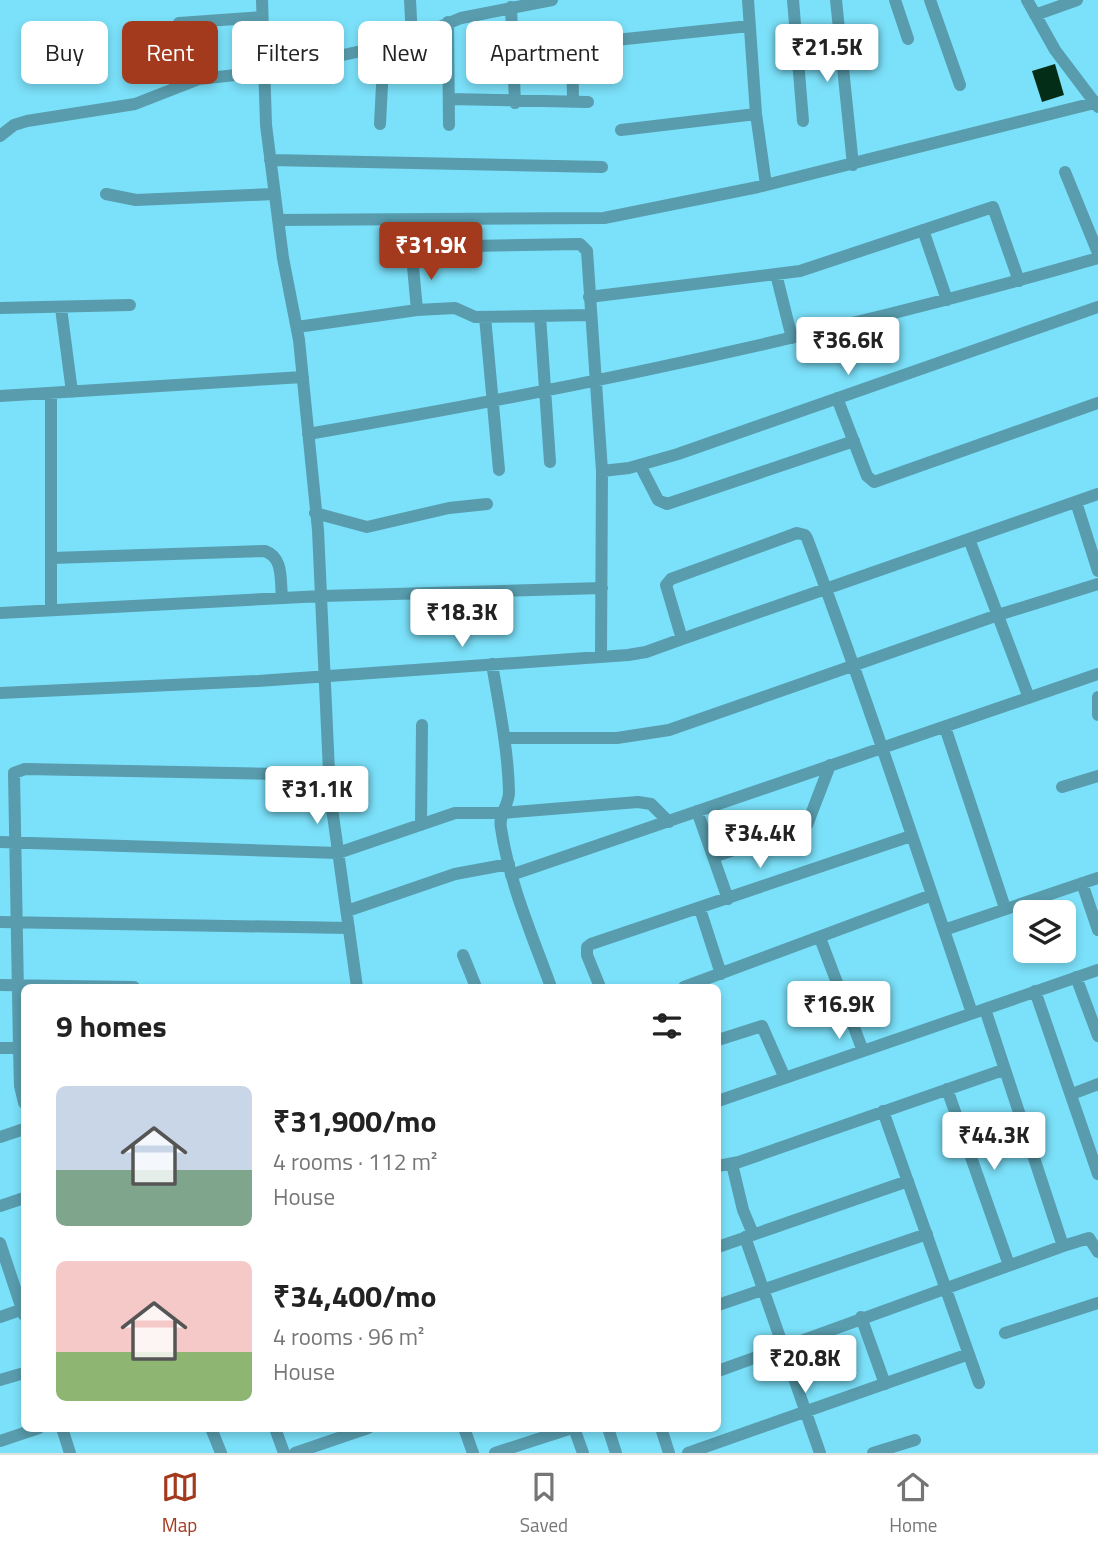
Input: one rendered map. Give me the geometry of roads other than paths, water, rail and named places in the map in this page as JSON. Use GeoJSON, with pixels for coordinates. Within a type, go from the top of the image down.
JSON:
{"type":"FeatureCollection","features":[{"type":"Feature","properties":{"kind":"street"},"geometry":{"type":"LineString","coordinates":[[262,0],[262,21]]}},
{"type":"Feature","properties":{"kind":"street"},"geometry":{"type":"LineString","coordinates":[[410,0],[411,21]]}},
{"type":"Feature","properties":{"kind":"street"},"geometry":{"type":"LineString","coordinates":[[452,21],[552,0]]}},
{"type":"Feature","properties":{"kind":"street"},"geometry":{"type":"LineString","coordinates":[[748,0],[766,185]]}},
{"type":"Feature","properties":{"kind":"street"},"geometry":{"type":"LineString","coordinates":[[793,0],[803,121]]}},
{"type":"Feature","properties":{"kind":"street"},"geometry":{"type":"LineString","coordinates":[[836,0],[853,164]]}},
{"type":"Feature","properties":{"kind":"street"},"geometry":{"type":"LineString","coordinates":[[895,0],[908,39]]}},
{"type":"Feature","properties":{"kind":"street"},"geometry":{"type":"LineString","coordinates":[[930,0],[960,85]]}},
{"type":"Feature","properties":{"kind":"street"},"geometry":{"type":"LineString","coordinates":[[278,220],[604,218],[766,185],[1097,104],[1055,50],[1027,0]]}},
{"type":"Feature","properties":{"kind":"street"},"geometry":{"type":"LineString","coordinates":[[1035,15],[1077,0]]}},
{"type":"Feature","properties":{"kind":"street"},"geometry":{"type":"LineString","coordinates":[[511,7],[515,103]]}},
{"type":"Feature","properties":{"kind":"street"},"geometry":{"type":"LineString","coordinates":[[207,21],[262,17]]}},
{"type":"Feature","properties":{"kind":"street"},"geometry":{"type":"LineString","coordinates":[[623,39],[749,26]]}},
{"type":"Feature","properties":{"kind":"street"},"geometry":{"type":"LineString","coordinates":[[0,136],[14,125],[27,121],[135,104],[199,79],[232,75]]}},
{"type":"Feature","properties":{"kind":"street"},"geometry":{"type":"LineString","coordinates":[[264,84],[274,194],[303,377],[322,596],[328,775],[357,984]]}},
{"type":"Feature","properties":{"kind":"street"},"geometry":{"type":"LineString","coordinates":[[380,124],[382,84]]}},
{"type":"Feature","properties":{"kind":"street"},"geometry":{"type":"LineString","coordinates":[[449,84],[449,125]]}},
{"type":"Feature","properties":{"kind":"street"},"geometry":{"type":"LineString","coordinates":[[573,84],[573,102]]}},
{"type":"Feature","properties":{"kind":"street"},"geometry":{"type":"LineString","coordinates":[[449,99],[515,103],[588,102]]}},
{"type":"Feature","properties":{"kind":"street"},"geometry":{"type":"LineString","coordinates":[[621,130],[757,114]]}},
{"type":"Feature","properties":{"kind":"street"},"geometry":{"type":"LineString","coordinates":[[270,160],[602,167]]}},
{"type":"Feature","properties":{"kind":"street"},"geometry":{"type":"LineString","coordinates":[[308,434],[493,401],[792,338],[1019,281],[1098,256],[1065,172]]}},
{"type":"Feature","properties":{"kind":"street"},"geometry":{"type":"LineString","coordinates":[[106,194],[136,200],[274,194]]}},
{"type":"Feature","properties":{"kind":"street"},"geometry":{"type":"LineString","coordinates":[[589,297],[814,267],[993,207],[1019,281]]}},
{"type":"Feature","properties":{"kind":"street"},"geometry":{"type":"LineString","coordinates":[[923,230],[947,300]]}},
{"type":"Feature","properties":{"kind":"street"},"geometry":{"type":"LineString","coordinates":[[417,310],[412,256],[416,249],[580,244],[587,251],[602,471],[601,655]]}},
{"type":"Feature","properties":{"kind":"street"},"geometry":{"type":"LineString","coordinates":[[776,274],[792,338]]}},
{"type":"Feature","properties":{"kind":"street"},"geometry":{"type":"LineString","coordinates":[[0,309],[130,305]]}},
{"type":"Feature","properties":{"kind":"street"},"geometry":{"type":"LineString","coordinates":[[602,471],[640,465],[1098,307]]}},
{"type":"Feature","properties":{"kind":"street"},"geometry":{"type":"LineString","coordinates":[[61,308],[72,392]]}},
{"type":"Feature","properties":{"kind":"street"},"geometry":{"type":"LineString","coordinates":[[296,327],[417,310],[454,308],[470,316],[485,317],[591,315]]}},
{"type":"Feature","properties":{"kind":"street"},"geometry":{"type":"LineString","coordinates":[[540,316],[550,462]]}},
{"type":"Feature","properties":{"kind":"street"},"geometry":{"type":"LineString","coordinates":[[485,317],[499,470]]}},
{"type":"Feature","properties":{"kind":"street"},"geometry":{"type":"LineString","coordinates":[[0,388],[0,396],[303,377]]}},
{"type":"Feature","properties":{"kind":"street"},"geometry":{"type":"LineString","coordinates":[[51,394],[51,610]]}},
{"type":"Feature","properties":{"kind":"street"},"geometry":{"type":"LineString","coordinates":[[837,398],[867,476],[874,482],[1098,403]]}},
{"type":"Feature","properties":{"kind":"street"},"geometry":{"type":"LineString","coordinates":[[640,465],[659,500],[667,504],[854,441]]}},
{"type":"Feature","properties":{"kind":"street"},"geometry":{"type":"LineString","coordinates":[[0,693],[258,681],[326,674],[639,654],[1098,494]]}},
{"type":"Feature","properties":{"kind":"street"},"geometry":{"type":"LineString","coordinates":[[1076,502],[1098,571]]}},
{"type":"Feature","properties":{"kind":"street"},"geometry":{"type":"LineString","coordinates":[[316,513],[367,527],[449,508],[487,504]]}},
{"type":"Feature","properties":{"kind":"street"},"geometry":{"type":"LineString","coordinates":[[682,639],[667,582],[797,533],[807,538],[855,666],[880,748],[972,1013]]}},
{"type":"Feature","properties":{"kind":"street"},"geometry":{"type":"LineString","coordinates":[[969,539],[1029,698]]}},
{"type":"Feature","properties":{"kind":"street"},"geometry":{"type":"LineString","coordinates":[[52,558],[265,551],[272,553],[279,565],[282,597]]}},
{"type":"Feature","properties":{"kind":"street"},"geometry":{"type":"LineString","coordinates":[[504,738],[617,738],[669,730],[998,615],[1098,584]]}},
{"type":"Feature","properties":{"kind":"street"},"geometry":{"type":"LineString","coordinates":[[0,613],[282,597],[603,588]]}},
{"type":"Feature","properties":{"kind":"street"},"geometry":{"type":"LineString","coordinates":[[492,664],[504,738],[509,794],[501,813],[501,828],[510,870],[550,984]]}},
{"type":"Feature","properties":{"kind":"street"},"geometry":{"type":"LineString","coordinates":[[347,911],[462,872],[510,870],[668,822],[1098,674]]}},
{"type":"Feature","properties":{"kind":"street"},"geometry":{"type":"LineString","coordinates":[[1098,697],[1098,715]]}},
{"type":"Feature","properties":{"kind":"street"},"geometry":{"type":"LineString","coordinates":[[421,825],[422,725]]}},
{"type":"Feature","properties":{"kind":"street"},"geometry":{"type":"LineString","coordinates":[[945,727],[1005,908]]}},
{"type":"Feature","properties":{"kind":"street"},"geometry":{"type":"LineString","coordinates":[[713,857],[807,825],[830,765]]}},
{"type":"Feature","properties":{"kind":"street"},"geometry":{"type":"LineString","coordinates":[[21,1032],[16,843],[7,781],[14,773],[25,769],[328,775]]}},
{"type":"Feature","properties":{"kind":"street"},"geometry":{"type":"LineString","coordinates":[[1062,787],[1098,776]]}},
{"type":"Feature","properties":{"kind":"street"},"geometry":{"type":"LineString","coordinates":[[0,842],[338,853],[455,813],[501,813],[645,802],[658,809],[668,822]]}},
{"type":"Feature","properties":{"kind":"street"},"geometry":{"type":"LineString","coordinates":[[697,811],[728,900]]}},
{"type":"Feature","properties":{"kind":"street"},"geometry":{"type":"LineString","coordinates":[[599,984],[587,955],[587,947],[911,836]]}},
{"type":"Feature","properties":{"kind":"street"},"geometry":{"type":"LineString","coordinates":[[944,930],[1098,878]]}},
{"type":"Feature","properties":{"kind":"street"},"geometry":{"type":"LineString","coordinates":[[1082,883],[1098,930]]}},
{"type":"Feature","properties":{"kind":"street"},"geometry":{"type":"LineString","coordinates":[[693,984],[932,895]]}},
{"type":"Feature","properties":{"kind":"street"},"geometry":{"type":"LineString","coordinates":[[700,909],[721,974]]}},
{"type":"Feature","properties":{"kind":"street"},"geometry":{"type":"LineString","coordinates":[[0,922],[349,928]]}},
{"type":"Feature","properties":{"kind":"street"},"geometry":{"type":"LineString","coordinates":[[820,938],[863,1051]]}},
{"type":"Feature","properties":{"kind":"street"},"geometry":{"type":"LineString","coordinates":[[463,955],[475,984]]}},
{"type":"Feature","properties":{"kind":"street"},"geometry":{"type":"LineString","coordinates":[[721,1100],[1098,970]]}},
{"type":"Feature","properties":{"kind":"street"},"geometry":{"type":"LineString","coordinates":[[1076,977],[1098,1036]]}},
{"type":"Feature","properties":{"kind":"street"},"geometry":{"type":"LineString","coordinates":[[0,985],[21,985]]}},
{"type":"Feature","properties":{"kind":"street"},"geometry":{"type":"LineString","coordinates":[[1035,991],[1098,1174]]}},
{"type":"Feature","properties":{"kind":"street"},"geometry":{"type":"LineString","coordinates":[[985,1009],[1063,1246]]}},
{"type":"Feature","properties":{"kind":"street"},"geometry":{"type":"LineString","coordinates":[[721,1039],[762,1026],[784,1076]]}},
{"type":"Feature","properties":{"kind":"street"},"geometry":{"type":"LineString","coordinates":[[0,1048],[21,1048]]}},
{"type":"Feature","properties":{"kind":"street"},"geometry":{"type":"LineString","coordinates":[[21,1067],[21,1090]]}},
{"type":"Feature","properties":{"kind":"street"},"geometry":{"type":"LineString","coordinates":[[721,1166],[1003,1070]]}},
{"type":"Feature","properties":{"kind":"street"},"geometry":{"type":"LineString","coordinates":[[1072,1094],[1098,1084]]}},
{"type":"Feature","properties":{"kind":"street"},"geometry":{"type":"LineString","coordinates":[[947,1089],[1009,1265]]}},
{"type":"Feature","properties":{"kind":"street"},"geometry":{"type":"LineString","coordinates":[[883,1111],[979,1383]]}},
{"type":"Feature","properties":{"kind":"street"},"geometry":{"type":"LineString","coordinates":[[0,1137],[21,1130]]}},
{"type":"Feature","properties":{"kind":"street"},"geometry":{"type":"LineString","coordinates":[[732,1164],[763,1289],[820,1453]]}},
{"type":"Feature","properties":{"kind":"street"},"geometry":{"type":"LineString","coordinates":[[721,1246],[908,1181]]}},
{"type":"Feature","properties":{"kind":"street"},"geometry":{"type":"LineString","coordinates":[[0,1206],[21,1199]]}},
{"type":"Feature","properties":{"kind":"street"},"geometry":{"type":"LineString","coordinates":[[721,1305],[927,1234]]}},
{"type":"Feature","properties":{"kind":"street"},"geometry":{"type":"LineString","coordinates":[[721,1370],[1063,1246],[1090,1238],[1098,1252]]}},
{"type":"Feature","properties":{"kind":"street"},"geometry":{"type":"LineString","coordinates":[[0,1244],[21,1303]]}},
{"type":"Feature","properties":{"kind":"street"},"geometry":{"type":"LineString","coordinates":[[10,1272],[21,1268]]}},
{"type":"Feature","properties":{"kind":"street"},"geometry":{"type":"LineString","coordinates":[[1005,1333],[1098,1303]]}},
{"type":"Feature","properties":{"kind":"street"},"geometry":{"type":"LineString","coordinates":[[0,1317],[21,1313]]}},
{"type":"Feature","properties":{"kind":"street"},"geometry":{"type":"LineString","coordinates":[[861,1317],[885,1384]]}},
{"type":"Feature","properties":{"kind":"street"},"geometry":{"type":"LineString","coordinates":[[688,1453],[969,1354]]}},
{"type":"Feature","properties":{"kind":"street"},"geometry":{"type":"LineString","coordinates":[[0,1380],[21,1374]]}},
{"type":"Feature","properties":{"kind":"street"},"geometry":{"type":"LineString","coordinates":[[0,1441],[27,1432]]}},
{"type":"Feature","properties":{"kind":"street"},"geometry":{"type":"LineString","coordinates":[[63,1432],[70,1453]]}},
{"type":"Feature","properties":{"kind":"street"},"geometry":{"type":"LineString","coordinates":[[213,1432],[221,1453]]}},
{"type":"Feature","properties":{"kind":"street"},"geometry":{"type":"LineString","coordinates":[[276,1432],[284,1453]]}},
{"type":"Feature","properties":{"kind":"street"},"geometry":{"type":"LineString","coordinates":[[465,1432],[473,1453]]}},
{"type":"Feature","properties":{"kind":"street"},"geometry":{"type":"LineString","coordinates":[[495,1453],[561,1432]]}},
{"type":"Feature","properties":{"kind":"street"},"geometry":{"type":"LineString","coordinates":[[575,1432],[583,1453]]}},
{"type":"Feature","properties":{"kind":"street"},"geometry":{"type":"LineString","coordinates":[[609,1432],[616,1453]]}},
{"type":"Feature","properties":{"kind":"street"},"geometry":{"type":"LineString","coordinates":[[663,1432],[669,1453]]}},
{"type":"Feature","properties":{"kind":"street"},"geometry":{"type":"LineString","coordinates":[[295,1453],[335,1434]]}},
{"type":"Feature","properties":{"kind":"street"},"geometry":{"type":"LineString","coordinates":[[873,1453],[915,1440]]}}]}
